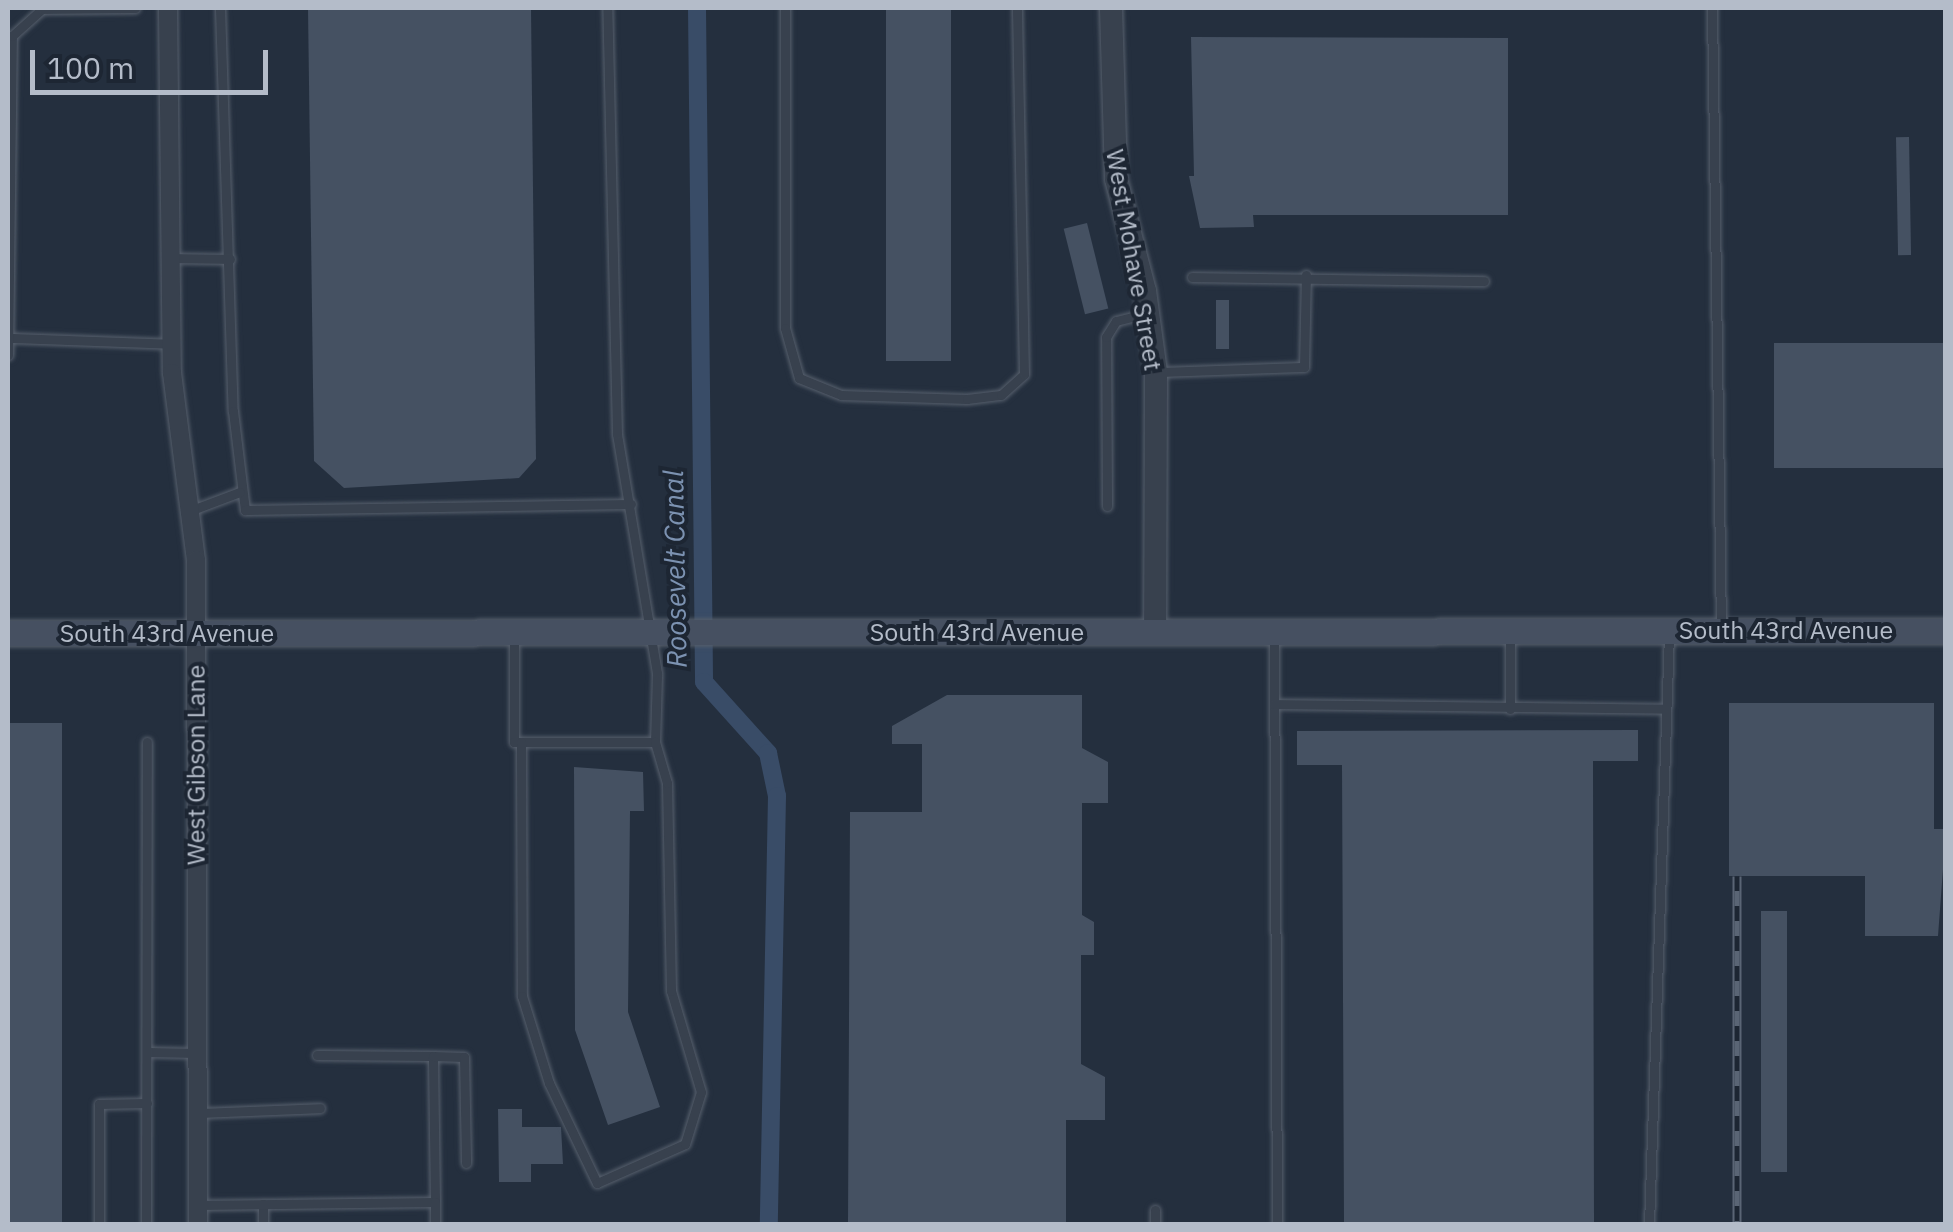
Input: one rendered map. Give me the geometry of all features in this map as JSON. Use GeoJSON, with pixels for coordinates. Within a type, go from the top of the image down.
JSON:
{"type":"FeatureCollection","features":[{"type":"Feature","properties":{"kind":"main road","name":"South 43rd Avenue"},"geometry":{"type":"LineString","coordinates":[[8,633],[1946,630]]}},
{"type":"Feature","properties":{"kind":"street","name":"West Gibson Lane"},"geometry":{"type":"LineString","coordinates":[[168,8],[172,344],[192,510],[196,633],[198,1224]]}},
{"type":"Feature","properties":{"kind":"street","name":"West Mohave Street"},"geometry":{"type":"LineString","coordinates":[[1111,8],[1116,179],[1148,313],[1156,372],[1155,633]]}},
{"type":"Feature","properties":{"kind":"lane"},"geometry":{"type":"LineString","coordinates":[[8,356],[12,36],[42,9],[135,8]]}},
{"type":"Feature","properties":{"kind":"lane"},"geometry":{"type":"LineString","coordinates":[[220,8],[240,492],[244,510],[631,504]]}},
{"type":"Feature","properties":{"kind":"lane"},"geometry":{"type":"LineString","coordinates":[[521,742],[522,996],[549,1082],[596,1182],[685,1144],[701,1092],[670,991],[667,783],[655,742],[656,673],[617,434],[608,8]]}},
{"type":"Feature","properties":{"kind":"lane"},"geometry":{"type":"LineString","coordinates":[[786,8],[785,328],[799,378],[842,396],[966,399],[1001,396],[1024,374],[1017,8]]}},
{"type":"Feature","properties":{"kind":"lane"},"geometry":{"type":"LineString","coordinates":[[1712,8],[1722,630]]}},
{"type":"Feature","properties":{"kind":"lane"},"geometry":{"type":"LineString","coordinates":[[171,258],[230,259]]}},
{"type":"Feature","properties":{"kind":"lane"},"geometry":{"type":"LineString","coordinates":[[1156,372],[1304,367],[1306,276]]}},
{"type":"Feature","properties":{"kind":"lane"},"geometry":{"type":"LineString","coordinates":[[1192,277],[1484,281]]}},
{"type":"Feature","properties":{"kind":"lane"},"geometry":{"type":"LineString","coordinates":[[1107,506],[1106,337],[1116,321],[1148,313]]}},
{"type":"Feature","properties":{"kind":"lane"},"geometry":{"type":"LineString","coordinates":[[11,338],[172,344]]}},
{"type":"Feature","properties":{"kind":"lane"},"geometry":{"type":"LineString","coordinates":[[192,510],[240,492]]}},
{"type":"Feature","properties":{"kind":"lane"},"geometry":{"type":"LineString","coordinates":[[1649,1224],[1669,630]]}},
{"type":"Feature","properties":{"kind":"lane"},"geometry":{"type":"LineString","coordinates":[[1510,631],[1510,710]]}},
{"type":"Feature","properties":{"kind":"lane"},"geometry":{"type":"LineString","coordinates":[[1274,632],[1277,1224]]}},
{"type":"Feature","properties":{"kind":"lane"},"geometry":{"type":"LineString","coordinates":[[514,633],[514,742],[655,742]]}},
{"type":"Feature","properties":{"kind":"lane"},"geometry":{"type":"LineString","coordinates":[[1274,704],[1510,710],[1665,708]]}},
{"type":"Feature","properties":{"kind":"lane"},"geometry":{"type":"LineString","coordinates":[[146,1224],[147,742]]}},
{"type":"Feature","properties":{"kind":"lane"},"geometry":{"type":"LineString","coordinates":[[147,1052],[197,1053]]}},
{"type":"Feature","properties":{"kind":"lane"},"geometry":{"type":"LineString","coordinates":[[317,1055],[464,1057],[466,1163]]}},
{"type":"Feature","properties":{"kind":"lane"},"geometry":{"type":"LineString","coordinates":[[434,1056],[435,1224]]}},
{"type":"Feature","properties":{"kind":"lane"},"geometry":{"type":"LineString","coordinates":[[98,1224],[99,1104],[147,1103]]}},
{"type":"Feature","properties":{"kind":"lane"},"geometry":{"type":"LineString","coordinates":[[198,1113],[320,1108]]}},
{"type":"Feature","properties":{"kind":"lane"},"geometry":{"type":"LineString","coordinates":[[198,1204],[435,1202]]}},
{"type":"Feature","properties":{"kind":"lane"},"geometry":{"type":"LineString","coordinates":[[262,1204],[263,1224]]}},
{"type":"Feature","properties":{"kind":"lane"},"geometry":{"type":"LineString","coordinates":[[1155,1210],[1155,1224]]}},
{"type":"Feature","properties":{"kind":"building"},"geometry":{"type":"Polygon","coordinates":[[[308,8],[531,8],[536,459],[519,478],[344,488],[314,461],[308,8]]]}},
{"type":"Feature","properties":{"kind":"building"},"geometry":{"type":"Polygon","coordinates":[[[886,8],[951,8],[951,361],[886,361],[886,8]]]}},
{"type":"Feature","properties":{"kind":"building"},"geometry":{"type":"Polygon","coordinates":[[[1191,37],[1508,38],[1508,215],[1253,215],[1254,227],[1200,228],[1189,176],[1194,176],[1191,37]]]}},
{"type":"Feature","properties":{"kind":"building"},"geometry":{"type":"Polygon","coordinates":[[[1896,137],[1909,137],[1911,255],[1898,255],[1896,137]]]}},
{"type":"Feature","properties":{"kind":"building"},"geometry":{"type":"Polygon","coordinates":[[[1087,223],[1108,308],[1085,314],[1064,229],[1087,223]]]}},
{"type":"Feature","properties":{"kind":"building"},"geometry":{"type":"Polygon","coordinates":[[[1216,300],[1229,300],[1229,349],[1216,349],[1216,300]]]}},
{"type":"Feature","properties":{"kind":"building"},"geometry":{"type":"Polygon","coordinates":[[[1774,343],[1946,343],[1946,468],[1774,468],[1774,343]]]}},
{"type":"Feature","properties":{"kind":"building"},"geometry":{"type":"Polygon","coordinates":[[[947,695],[1082,695],[1082,748],[1108,762],[1108,803],[1082,803],[1082,915],[1094,922],[1094,955],[1081,955],[1081,1064],[1105,1077],[1105,1120],[1066,1120],[1066,1224],[848,1224],[850,812],[922,812],[922,744],[892,744],[892,726],[947,695]]]}},
{"type":"Feature","properties":{"kind":"building"},"geometry":{"type":"Polygon","coordinates":[[[1729,703],[1934,703],[1934,829],[1946,829],[1938,936],[1865,936],[1865,876],[1729,876],[1729,703]]]}},
{"type":"Feature","properties":{"kind":"building"},"geometry":{"type":"Polygon","coordinates":[[[8,723],[62,723],[62,1224],[8,1224],[8,723]]]}},
{"type":"Feature","properties":{"kind":"building"},"geometry":{"type":"Polygon","coordinates":[[[1638,730],[1638,761],[1593,761],[1594,1224],[1344,1224],[1342,765],[1297,765],[1297,731],[1638,730]]]}},
{"type":"Feature","properties":{"kind":"building"},"geometry":{"type":"Polygon","coordinates":[[[574,767],[643,772],[644,811],[630,811],[628,1012],[660,1107],[608,1125],[575,1030],[574,767]]]}},
{"type":"Feature","properties":{"kind":"building"},"geometry":{"type":"Polygon","coordinates":[[[1761,911],[1787,911],[1787,1172],[1761,1172],[1761,911]]]}},
{"type":"Feature","properties":{"kind":"building"},"geometry":{"type":"Polygon","coordinates":[[[498,1109],[522,1109],[522,1127],[561,1127],[563,1164],[531,1164],[531,1182],[499,1182],[498,1109]]]}},
{"type":"Feature","properties":{"kind":"waterway","name":"Roosevelt Canal"},"geometry":{"type":"LineString","coordinates":[[697,8],[704,682],[768,753],[777,796],[769,1224]]}},
{"type":"Feature","properties":{"kind":"railway"},"geometry":{"type":"LineString","coordinates":[[1737,876],[1737,1224]]}}]}
